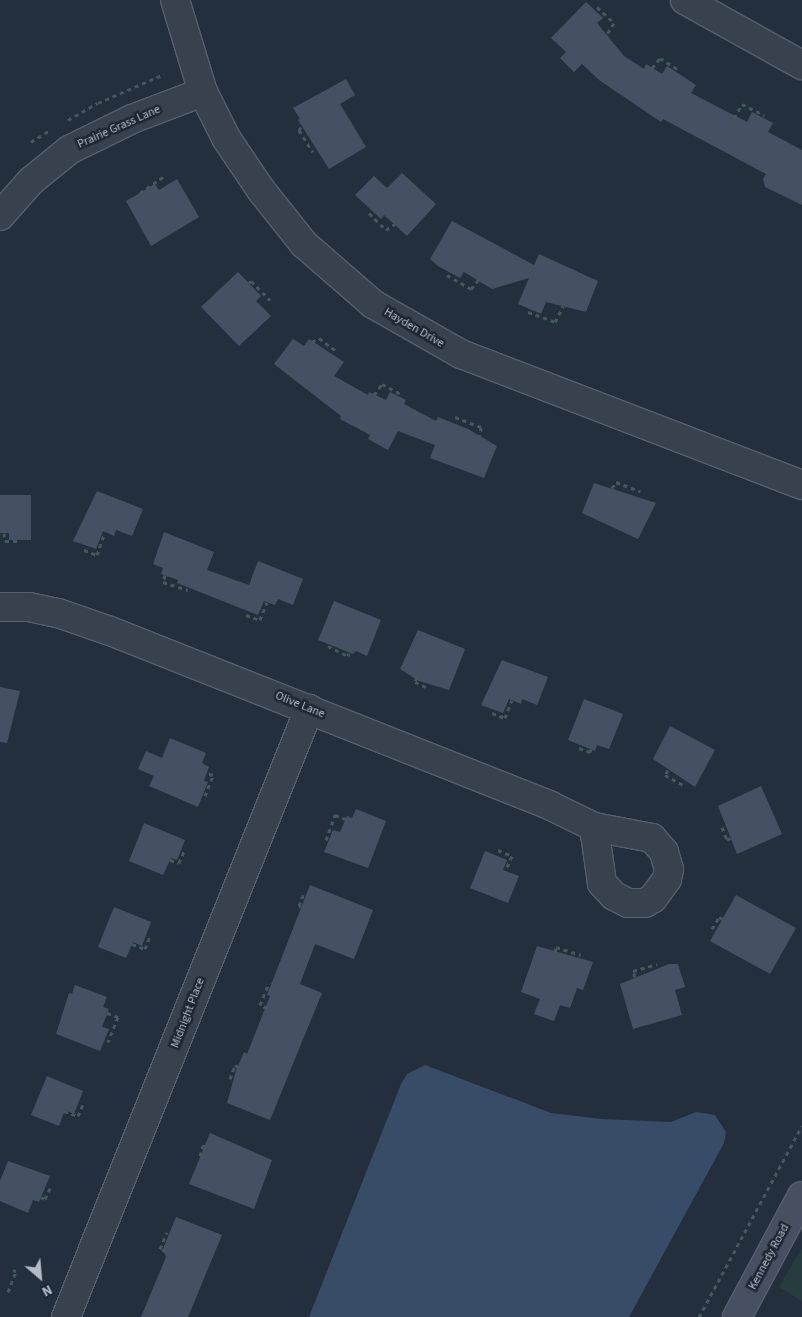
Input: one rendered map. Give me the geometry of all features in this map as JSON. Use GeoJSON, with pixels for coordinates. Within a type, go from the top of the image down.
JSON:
{"type":"FeatureCollection","features":[{"type":"Feature","properties":{"kind":"main road","name":"Kennedy Road"},"geometry":{"type":"LineString","coordinates":[[737,1317],[802,1196]]}},
{"type":"Feature","properties":{"kind":"street","name":"Hayden Drive"},"geometry":{"type":"LineString","coordinates":[[174,0],[203,92],[226,138],[261,190],[298,236],[373,304],[461,354],[802,485]]}},
{"type":"Feature","properties":{"kind":"street"},"geometry":{"type":"LineString","coordinates":[[685,0],[802,64]]}},
{"type":"Feature","properties":{"kind":"street","name":"Prairie Grass Lane"},"geometry":{"type":"LineString","coordinates":[[0,216],[31,181],[69,150],[132,119],[203,92]]}},
{"type":"Feature","properties":{"kind":"street","name":"Olive Lane"},"geometry":{"type":"LineString","coordinates":[[0,607],[30,607],[66,615],[309,708],[551,806],[594,827]]}},
{"type":"Feature","properties":{"kind":"street","name":"Midnight Place"},"geometry":{"type":"LineString","coordinates":[[66,1317],[309,708]]}},
{"type":"Feature","properties":{"kind":"path"},"geometry":{"type":"LineString","coordinates":[[597,7],[614,23],[607,34]]}},
{"type":"Feature","properties":{"kind":"path"},"geometry":{"type":"LineString","coordinates":[[652,68],[660,58],[679,70]]}},
{"type":"Feature","properties":{"kind":"path"},"geometry":{"type":"LineString","coordinates":[[734,118],[742,104],[764,115]]}},
{"type":"Feature","properties":{"kind":"path"},"geometry":{"type":"LineString","coordinates":[[301,127],[299,130],[313,152]]}},
{"type":"Feature","properties":{"kind":"path"},"geometry":{"type":"LineString","coordinates":[[140,193],[163,177]]}},
{"type":"Feature","properties":{"kind":"path"},"geometry":{"type":"LineString","coordinates":[[369,213],[386,230],[394,224]]}},
{"type":"Feature","properties":{"kind":"path"},"geometry":{"type":"LineString","coordinates":[[447,275],[471,289],[480,278]]}},
{"type":"Feature","properties":{"kind":"path"},"geometry":{"type":"LineString","coordinates":[[249,283],[251,281],[270,300]]}},
{"type":"Feature","properties":{"kind":"path"},"geometry":{"type":"LineString","coordinates":[[528,312],[556,322],[563,306]]}},
{"type":"Feature","properties":{"kind":"path"},"geometry":{"type":"LineString","coordinates":[[312,342],[319,338],[336,351]]}},
{"type":"Feature","properties":{"kind":"path"},"geometry":{"type":"LineString","coordinates":[[374,394],[379,385],[384,384],[403,395]]}},
{"type":"Feature","properties":{"kind":"path"},"geometry":{"type":"LineString","coordinates":[[455,417],[481,427],[480,436]]}},
{"type":"Feature","properties":{"kind":"path"},"geometry":{"type":"LineString","coordinates":[[612,488],[616,482],[640,491]]}},
{"type":"Feature","properties":{"kind":"path"},"geometry":{"type":"LineString","coordinates":[[84,550],[96,555],[105,532]]}},
{"type":"Feature","properties":{"kind":"path"},"geometry":{"type":"LineString","coordinates":[[4,533],[5,542],[19,541]]}},
{"type":"Feature","properties":{"kind":"path"},"geometry":{"type":"LineString","coordinates":[[165,575],[163,582],[188,590]]}},
{"type":"Feature","properties":{"kind":"path"},"geometry":{"type":"LineString","coordinates":[[246,615],[260,620],[267,602]]}},
{"type":"Feature","properties":{"kind":"path"},"geometry":{"type":"LineString","coordinates":[[328,646],[348,656],[349,653]]}},
{"type":"Feature","properties":{"kind":"path"},"geometry":{"type":"LineString","coordinates":[[417,677],[415,682],[428,688]]}},
{"type":"Feature","properties":{"kind":"path"},"geometry":{"type":"LineString","coordinates":[[492,713],[505,718],[512,700]]}},
{"type":"Feature","properties":{"kind":"path"},"geometry":{"type":"LineString","coordinates":[[579,748],[590,752],[591,749]]}},
{"type":"Feature","properties":{"kind":"path"},"geometry":{"type":"LineString","coordinates":[[668,770],[665,774],[685,786]]}},
{"type":"Feature","properties":{"kind":"path"},"geometry":{"type":"LineString","coordinates":[[205,796],[214,775],[207,773]]}},
{"type":"Feature","properties":{"kind":"path"},"geometry":{"type":"LineString","coordinates":[[326,840],[335,815],[346,819]]}},
{"type":"Feature","properties":{"kind":"path"},"geometry":{"type":"LineString","coordinates":[[722,827],[727,840],[730,838]]}},
{"type":"Feature","properties":{"kind":"path"},"geometry":{"type":"LineString","coordinates":[[498,850],[512,856],[506,870]]}},
{"type":"Feature","properties":{"kind":"path"},"geometry":{"type":"LineString","coordinates":[[170,860],[179,863],[184,851]]}},
{"type":"Feature","properties":{"kind":"path"},"geometry":{"type":"LineString","coordinates":[[301,907],[298,906],[303,894]]}},
{"type":"Feature","properties":{"kind":"path"},"geometry":{"type":"LineString","coordinates":[[712,929],[719,917],[726,920]]}},
{"type":"Feature","properties":{"kind":"path"},"geometry":{"type":"LineString","coordinates":[[132,944],[145,949],[150,936]]}},
{"type":"Feature","properties":{"kind":"path"},"geometry":{"type":"LineString","coordinates":[[554,952],[556,947],[581,955]]}},
{"type":"Feature","properties":{"kind":"path"},"geometry":{"type":"LineString","coordinates":[[635,977],[633,971],[657,964]]}},
{"type":"Feature","properties":{"kind":"path"},"geometry":{"type":"LineString","coordinates":[[267,1008],[260,1005],[269,983]]}},
{"type":"Feature","properties":{"kind":"path"},"geometry":{"type":"LineString","coordinates":[[107,1012],[118,1017],[108,1042]]}},
{"type":"Feature","properties":{"kind":"path"},"geometry":{"type":"LineString","coordinates":[[230,1079],[235,1065],[238,1066]]}},
{"type":"Feature","properties":{"kind":"path"},"geometry":{"type":"LineString","coordinates":[[64,1111],[78,1116],[83,1104]]}},
{"type":"Feature","properties":{"kind":"path"},"geometry":{"type":"LineString","coordinates":[[699,1317],[802,1126]]}},
{"type":"Feature","properties":{"kind":"path"},"geometry":{"type":"LineString","coordinates":[[200,1156],[204,1143]]}},
{"type":"Feature","properties":{"kind":"path"},"geometry":{"type":"LineString","coordinates":[[41,1197],[45,1198],[51,1186]]}},
{"type":"Feature","properties":{"kind":"path"},"geometry":{"type":"LineString","coordinates":[[166,1251],[160,1249],[167,1232]]}},
{"type":"Feature","properties":{"kind":"path"},"geometry":{"type":"LineString","coordinates":[[8,1292],[16,1271],[13,1270]]}},
{"type":"Feature","properties":{"kind":"green space"},"geometry":{"type":"Polygon","coordinates":[[[802,1248],[802,1301],[779,1287],[802,1248]]]}},
{"type":"Feature","properties":{"kind":"water"},"geometry":{"type":"Polygon","coordinates":[[[425,1065],[551,1113],[601,1119],[671,1122],[696,1112],[715,1115],[726,1132],[724,1143],[629,1317],[309,1317],[401,1084],[407,1074],[425,1065]]]}},
{"type":"Feature","properties":{"kind":"building"},"geometry":{"type":"Polygon","coordinates":[[[586,2],[603,18],[597,23],[624,56],[644,69],[646,64],[662,74],[667,66],[696,85],[691,93],[747,122],[752,112],[773,123],[768,132],[802,150],[802,205],[765,187],[763,179],[766,174],[663,119],[661,122],[599,80],[582,64],[574,72],[560,58],[566,52],[551,38],[586,2]]]}},
{"type":"Feature","properties":{"kind":"building"},"geometry":{"type":"Polygon","coordinates":[[[346,79],[355,95],[340,104],[366,147],[329,169],[298,120],[300,119],[293,108],[346,79]]]}},
{"type":"Feature","properties":{"kind":"building"},"geometry":{"type":"Polygon","coordinates":[[[402,173],[436,204],[407,236],[384,215],[381,219],[355,195],[374,176],[387,188],[402,173]]]}},
{"type":"Feature","properties":{"kind":"building"},"geometry":{"type":"Polygon","coordinates":[[[177,179],[199,217],[151,246],[126,201],[155,184],[159,190],[177,179]]]}},
{"type":"Feature","properties":{"kind":"building"},"geometry":{"type":"Polygon","coordinates":[[[452,221],[534,265],[539,254],[598,281],[586,312],[546,302],[541,314],[518,304],[529,278],[492,289],[464,272],[460,278],[438,266],[430,259],[452,221]]]}},
{"type":"Feature","properties":{"kind":"building"},"geometry":{"type":"Polygon","coordinates":[[[238,272],[261,296],[256,301],[271,316],[239,346],[201,307],[238,272]]]}},
{"type":"Feature","properties":{"kind":"building"},"geometry":{"type":"Polygon","coordinates":[[[293,339],[304,346],[309,339],[344,362],[334,376],[368,395],[369,392],[386,400],[390,392],[406,400],[404,404],[436,421],[438,417],[468,429],[497,446],[484,478],[430,458],[435,445],[398,431],[388,450],[368,439],[370,435],[340,419],[341,416],[274,364],[293,339]]]}},
{"type":"Feature","properties":{"kind":"building"},"geometry":{"type":"Polygon","coordinates":[[[594,483],[656,503],[638,539],[582,513],[594,483]]]}},
{"type":"Feature","properties":{"kind":"building"},"geometry":{"type":"Polygon","coordinates":[[[97,491],[143,509],[132,536],[116,530],[114,536],[103,531],[96,549],[73,541],[97,491]]]}},
{"type":"Feature","properties":{"kind":"building"},"geometry":{"type":"Polygon","coordinates":[[[0,495],[31,495],[31,540],[9,540],[9,533],[0,533],[0,495]]]}},
{"type":"Feature","properties":{"kind":"building"},"geometry":{"type":"Polygon","coordinates":[[[164,532],[214,552],[207,570],[249,585],[258,561],[303,579],[293,605],[278,599],[275,605],[264,601],[258,615],[177,583],[178,580],[161,574],[163,568],[153,564],[164,532]]]}},
{"type":"Feature","properties":{"kind":"building"},"geometry":{"type":"Polygon","coordinates":[[[334,601],[381,620],[367,656],[356,651],[353,654],[318,640],[334,601]]]}},
{"type":"Feature","properties":{"kind":"building"},"geometry":{"type":"Polygon","coordinates":[[[418,630],[465,649],[449,690],[419,681],[400,669],[418,630]]]}},
{"type":"Feature","properties":{"kind":"building"},"geometry":{"type":"Polygon","coordinates":[[[502,660],[548,677],[537,705],[522,699],[521,704],[509,699],[503,713],[481,705],[502,660]]]}},
{"type":"Feature","properties":{"kind":"building"},"geometry":{"type":"Polygon","coordinates":[[[0,687],[20,691],[7,743],[0,742],[0,687]]]}},
{"type":"Feature","properties":{"kind":"building"},"geometry":{"type":"Polygon","coordinates":[[[584,699],[623,714],[609,749],[597,745],[595,751],[568,740],[584,699]]]}},
{"type":"Feature","properties":{"kind":"building"},"geometry":{"type":"Polygon","coordinates":[[[670,726],[715,750],[695,787],[653,759],[670,726]]]}},
{"type":"Feature","properties":{"kind":"building"},"geometry":{"type":"Polygon","coordinates":[[[170,738],[206,753],[202,763],[209,767],[204,781],[208,782],[198,807],[149,786],[154,776],[138,769],[146,751],[162,758],[170,738]]]}},
{"type":"Feature","properties":{"kind":"building"},"geometry":{"type":"Polygon","coordinates":[[[761,786],[782,834],[737,854],[718,806],[761,786]]]}},
{"type":"Feature","properties":{"kind":"building"},"geometry":{"type":"Polygon","coordinates":[[[356,809],[386,821],[368,868],[324,852],[333,830],[340,832],[347,816],[352,818],[356,809]]]}},
{"type":"Feature","properties":{"kind":"building"},"geometry":{"type":"Polygon","coordinates":[[[144,823],[185,840],[177,860],[171,858],[163,875],[129,861],[144,823]]]}},
{"type":"Feature","properties":{"kind":"building"},"geometry":{"type":"Polygon","coordinates":[[[485,851],[507,860],[503,870],[519,876],[508,903],[470,888],[485,851]]]}},
{"type":"Feature","properties":{"kind":"building"},"geometry":{"type":"Polygon","coordinates":[[[310,885],[373,910],[354,959],[315,944],[300,984],[322,993],[270,1120],[227,1103],[236,1071],[244,1052],[247,1054],[270,996],[267,995],[310,885]]]}},
{"type":"Feature","properties":{"kind":"building"},"geometry":{"type":"Polygon","coordinates":[[[736,895],[796,928],[770,974],[710,941],[736,895]]]}},
{"type":"Feature","properties":{"kind":"building"},"geometry":{"type":"Polygon","coordinates":[[[114,907],[151,922],[142,946],[133,942],[126,958],[98,947],[114,907]]]}},
{"type":"Feature","properties":{"kind":"building"},"geometry":{"type":"Polygon","coordinates":[[[537,946],[593,962],[583,990],[577,988],[570,1008],[560,1005],[554,1021],[534,1014],[540,999],[521,992],[537,946]]]}},
{"type":"Feature","properties":{"kind":"building"},"geometry":{"type":"Polygon","coordinates":[[[669,964],[678,964],[685,987],[675,990],[682,1015],[633,1029],[620,984],[669,964]]]}},
{"type":"Feature","properties":{"kind":"building"},"geometry":{"type":"Polygon","coordinates":[[[75,985],[107,997],[103,1007],[109,1009],[102,1027],[109,1029],[100,1051],[56,1034],[69,993],[72,994],[75,985]]]}},
{"type":"Feature","properties":{"kind":"building"},"geometry":{"type":"Polygon","coordinates":[[[47,1076],[83,1091],[74,1114],[65,1110],[59,1126],[31,1115],[47,1076]]]}},
{"type":"Feature","properties":{"kind":"building"},"geometry":{"type":"Polygon","coordinates":[[[210,1133],[272,1160],[254,1209],[189,1184],[210,1133]]]}},
{"type":"Feature","properties":{"kind":"building"},"geometry":{"type":"Polygon","coordinates":[[[8,1161],[50,1176],[39,1202],[33,1200],[28,1213],[0,1201],[0,1181],[8,1161]]]}},
{"type":"Feature","properties":{"kind":"building"},"geometry":{"type":"Polygon","coordinates":[[[176,1217],[222,1235],[188,1317],[141,1317],[166,1257],[163,1249],[176,1217]]]}}]}
